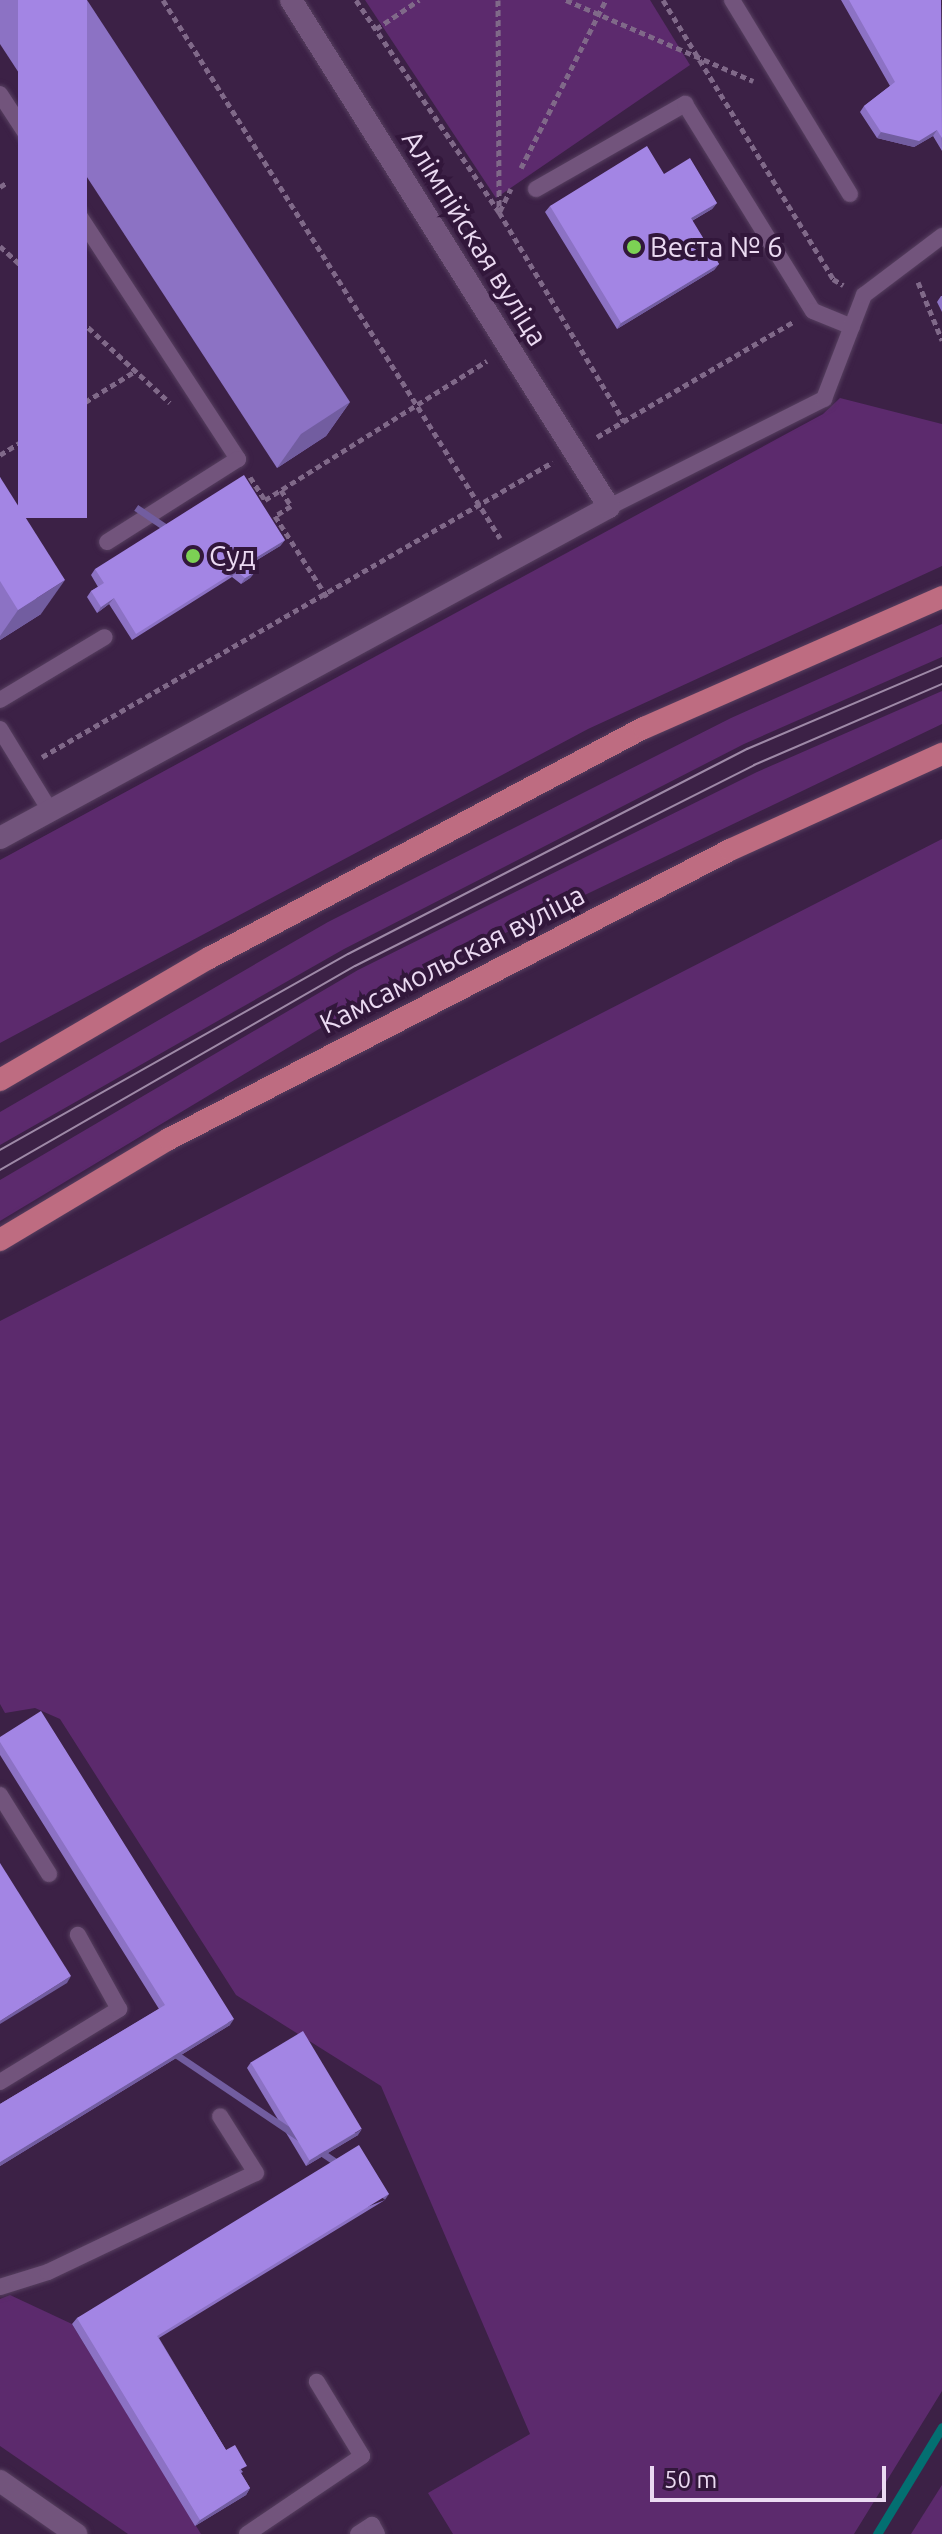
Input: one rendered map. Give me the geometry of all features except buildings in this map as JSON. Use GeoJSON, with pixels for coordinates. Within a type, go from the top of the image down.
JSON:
{"type":"FeatureCollection","features":[{"type":"Feature","properties":{"kind":"main road"},"geometry":{"type":"LineString","coordinates":[[0,1080],[209,958],[644,728],[942,597]]}},
{"type":"Feature","properties":{"kind":"main road","name":"Камсамольская вуліца"},"geometry":{"type":"LineString","coordinates":[[0,1240],[281,1081],[730,850],[942,754]]}},
{"type":"Feature","properties":{"kind":"street","name":"Алімпійская вуліца"},"geometry":{"type":"LineString","coordinates":[[291,0],[609,507]]}},
{"type":"Feature","properties":{"kind":"street"},"geometry":{"type":"LineString","coordinates":[[0,838],[49,809],[515,562],[609,507]]}},
{"type":"Feature","properties":{"kind":"street"},"geometry":{"type":"LineString","coordinates":[[0,2481],[76,2534]]}},
{"type":"Feature","properties":{"kind":"lane"},"geometry":{"type":"LineString","coordinates":[[732,0],[850,194]]}},
{"type":"Feature","properties":{"kind":"lane"},"geometry":{"type":"LineString","coordinates":[[0,94],[238,459],[107,542]]}},
{"type":"Feature","properties":{"kind":"lane"},"geometry":{"type":"LineString","coordinates":[[536,189],[685,104],[813,311],[852,327]]}},
{"type":"Feature","properties":{"kind":"lane"},"geometry":{"type":"LineString","coordinates":[[609,507],[824,399],[864,295],[912,254],[942,236]]}},
{"type":"Feature","properties":{"kind":"lane"},"geometry":{"type":"LineString","coordinates":[[0,700],[105,637]]}},
{"type":"Feature","properties":{"kind":"lane"},"geometry":{"type":"LineString","coordinates":[[0,729],[49,809]]}},
{"type":"Feature","properties":{"kind":"lane"},"geometry":{"type":"LineString","coordinates":[[0,1795],[49,1874]]}},
{"type":"Feature","properties":{"kind":"lane"},"geometry":{"type":"LineString","coordinates":[[0,2082],[119,2009],[78,1935]]}},
{"type":"Feature","properties":{"kind":"lane"},"geometry":{"type":"LineString","coordinates":[[0,2287],[48,2272],[256,2173],[220,2116]]}},
{"type":"Feature","properties":{"kind":"lane"},"geometry":{"type":"LineString","coordinates":[[247,2534],[362,2456],[317,2382]]}},
{"type":"Feature","properties":{"kind":"lane"},"geometry":{"type":"LineString","coordinates":[[358,2534],[372,2525],[377,2534]]}},
{"type":"Feature","properties":{"kind":"path"},"geometry":{"type":"LineString","coordinates":[[163,0],[515,562]]}},
{"type":"Feature","properties":{"kind":"path"},"geometry":{"type":"LineString","coordinates":[[356,0],[499,212],[624,422]]}},
{"type":"Feature","properties":{"kind":"path"},"geometry":{"type":"LineString","coordinates":[[376,29],[419,0]]}},
{"type":"Feature","properties":{"kind":"path"},"geometry":{"type":"LineString","coordinates":[[498,0],[499,212]]}},
{"type":"Feature","properties":{"kind":"path"},"geometry":{"type":"LineString","coordinates":[[566,0],[694,52],[794,101]]}},
{"type":"Feature","properties":{"kind":"path"},"geometry":{"type":"LineString","coordinates":[[499,212],[606,0]]}},
{"type":"Feature","properties":{"kind":"path"},"geometry":{"type":"LineString","coordinates":[[663,0],[833,279],[864,295]]}},
{"type":"Feature","properties":{"kind":"path"},"geometry":{"type":"LineString","coordinates":[[0,187],[8,182]]}},
{"type":"Feature","properties":{"kind":"path"},"geometry":{"type":"LineString","coordinates":[[0,246],[180,411]]}},
{"type":"Feature","properties":{"kind":"path"},"geometry":{"type":"LineString","coordinates":[[912,254],[922,305],[942,340]]}},
{"type":"Feature","properties":{"kind":"path"},"geometry":{"type":"LineString","coordinates":[[23,768],[327,597],[813,311]]}},
{"type":"Feature","properties":{"kind":"path"},"geometry":{"type":"LineString","coordinates":[[238,459],[265,500],[508,347]]}},
{"type":"Feature","properties":{"kind":"path"},"geometry":{"type":"LineString","coordinates":[[0,455],[134,372]]}},
{"type":"Feature","properties":{"kind":"path"},"geometry":{"type":"LineString","coordinates":[[281,490],[291,506],[275,516],[327,597]]}},
{"type":"Feature","properties":{"kind":"shaded area"},"geometry":{"type":"Polygon","coordinates":[[[365,0],[650,0],[690,65],[496,198],[365,0]]]}},
{"type":"Feature","properties":{"kind":"shaded area"},"geometry":{"type":"Polygon","coordinates":[[[840,398],[942,424],[942,566],[588,729],[0,1043],[0,860],[823,414],[840,398]]]}},
{"type":"Feature","properties":{"kind":"shaded area"},"geometry":{"type":"Polygon","coordinates":[[[942,624],[942,657],[744,744],[344,949],[0,1145],[0,1112],[328,922],[731,718],[942,624]]]}},
{"type":"Feature","properties":{"kind":"shaded area"},"geometry":{"type":"Polygon","coordinates":[[[942,691],[942,724],[374,996],[0,1221],[0,1180],[358,970],[757,772],[942,691]]]}},
{"type":"Feature","properties":{"kind":"shaded area"},"geometry":{"type":"Polygon","coordinates":[[[942,839],[942,2391],[854,2534],[453,2534],[428,2493],[530,2434],[381,2086],[236,1995],[60,1719],[35,1708],[5,1713],[0,1704],[0,1321],[942,839]]]}},
{"type":"Feature","properties":{"kind":"shaded area"},"geometry":{"type":"Polygon","coordinates":[[[10,2295],[72,2324],[201,2534],[128,2534],[0,2446],[0,2299],[10,2295]]]}},
{"type":"Feature","properties":{"kind":"shaded area"},"geometry":{"type":"Polygon","coordinates":[[[942,2485],[942,2534],[911,2534],[942,2485]]]}},
{"type":"Feature","properties":{"kind":"waterway"},"geometry":{"type":"LineString","coordinates":[[877,2534],[942,2427]]}},
{"type":"Feature","properties":{"kind":"tram line"},"geometry":{"type":"LineString","coordinates":[[0,1150],[348,954],[747,749],[942,666]]}},
{"type":"Feature","properties":{"kind":"tram line"},"geometry":{"type":"LineString","coordinates":[[0,1170],[355,966],[754,765],[942,684]]}},
{"type":"Feature","properties":{"kind":"place","name":"Веста № 6"},"geometry":{"type":"Point","coordinates":[634,247]}},
{"type":"Feature","properties":{"kind":"place","name":"Суд"},"geometry":{"type":"Point","coordinates":[193,556]}}]}
